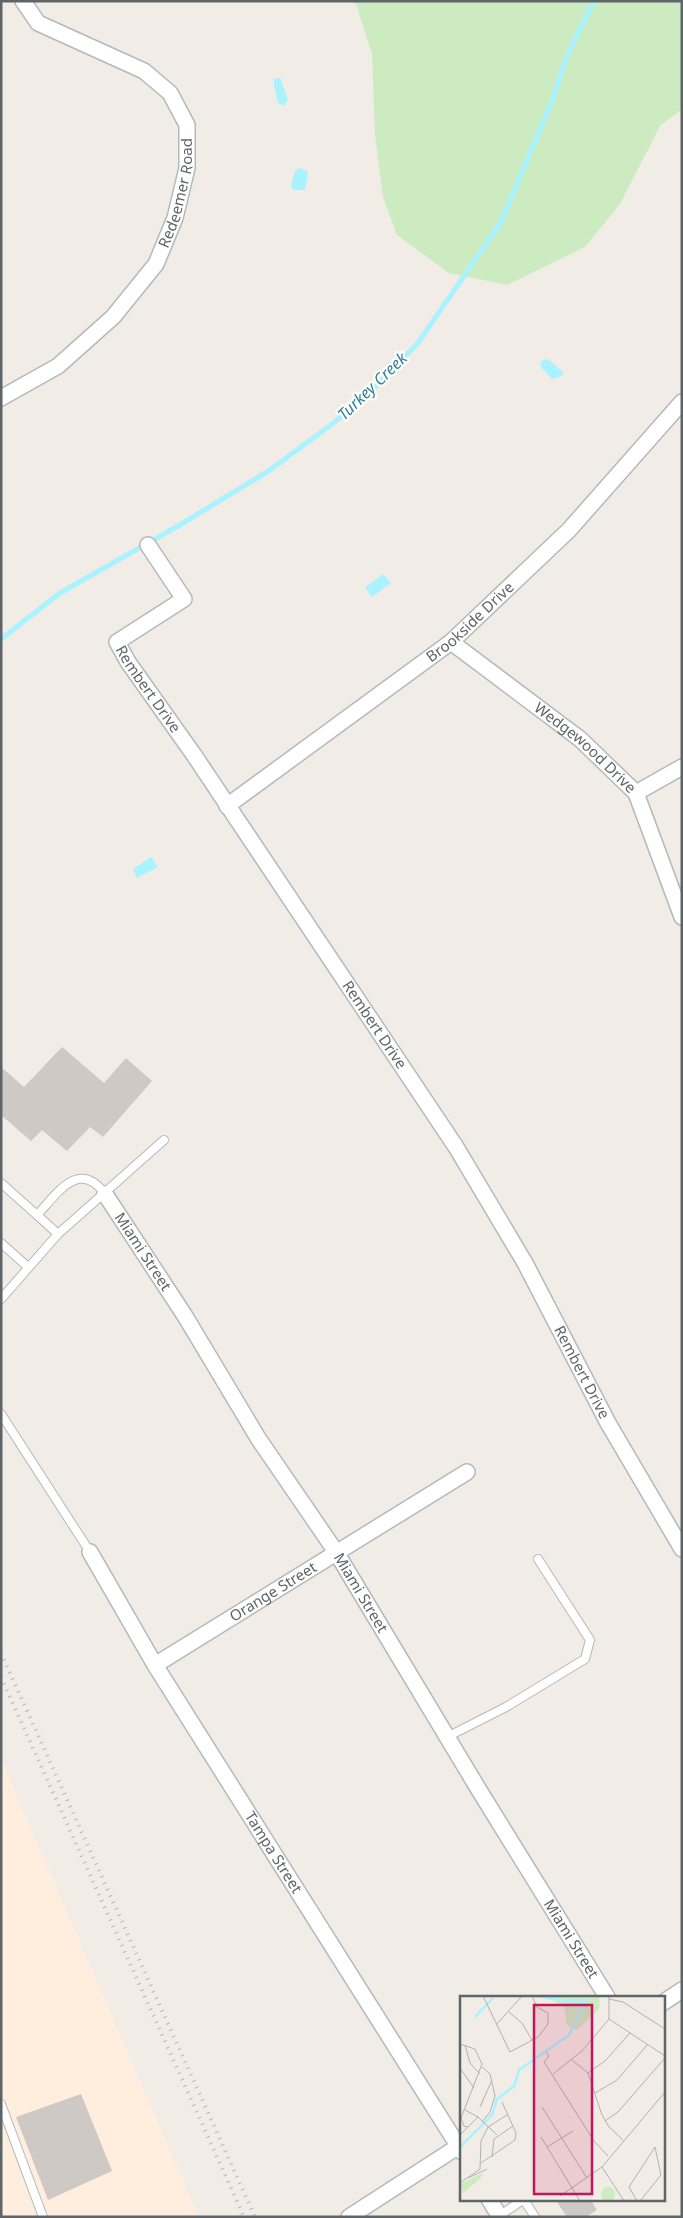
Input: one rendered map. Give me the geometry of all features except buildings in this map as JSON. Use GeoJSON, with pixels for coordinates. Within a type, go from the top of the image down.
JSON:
{"type":"FeatureCollection","features":[{"type":"Feature","properties":{"kind":"street","name":"Redeemer Road"},"geometry":{"type":"LineString","coordinates":[[1,398],[58,366],[113,317],[156,264],[175,218],[187,168],[187,125],[170,92],[144,71],[38,24],[23,1]]}},
{"type":"Feature","properties":{"kind":"street","name":"Brookside Drive"},"geometry":{"type":"LineString","coordinates":[[227,806],[451,642],[569,530],[682,402]]}},
{"type":"Feature","properties":{"kind":"street","name":"Rembert Drive"},"geometry":{"type":"LineString","coordinates":[[148,545],[184,599],[117,642],[128,662],[194,755],[364,1006],[456,1147],[525,1263],[608,1423],[682,1549]]}},
{"type":"Feature","properties":{"kind":"street","name":"Wedgewood Drive"},"geometry":{"type":"LineString","coordinates":[[451,642],[580,739],[636,793],[682,917]]}},
{"type":"Feature","properties":{"kind":"street"},"geometry":{"type":"LineString","coordinates":[[636,793],[682,767]]}},
{"type":"Feature","properties":{"kind":"street","name":"Miami Street"},"geometry":{"type":"LineString","coordinates":[[105,1194],[185,1316],[258,1438],[336,1552],[606,1996]]}},
{"type":"Feature","properties":{"kind":"street","name":"Orange Street"},"geometry":{"type":"LineString","coordinates":[[155,1665],[467,1472]]}},
{"type":"Feature","properties":{"kind":"street","name":"Tampa Street"},"geometry":{"type":"LineString","coordinates":[[90,1552],[155,1665],[460,2145]]}},
{"type":"Feature","properties":{"kind":"street"},"geometry":{"type":"LineString","coordinates":[[666,2001],[682,1990]]}},
{"type":"Feature","properties":{"kind":"street"},"geometry":{"type":"LineString","coordinates":[[349,2217],[460,2148]]}},
{"type":"Feature","properties":{"kind":"street"},"geometry":{"type":"LineString","coordinates":[[491,2200],[500,2216]]}},
{"type":"Feature","properties":{"kind":"lane"},"geometry":{"type":"LineString","coordinates":[[1,1298],[58,1234],[164,1140]]}},
{"type":"Feature","properties":{"kind":"lane"},"geometry":{"type":"LineString","coordinates":[[36,1215],[70,1180],[85,1178],[97,1182],[105,1194]]}},
{"type":"Feature","properties":{"kind":"lane"},"geometry":{"type":"LineString","coordinates":[[1,1183],[58,1234]]}},
{"type":"Feature","properties":{"kind":"lane"},"geometry":{"type":"LineString","coordinates":[[1,1243],[28,1267]]}},
{"type":"Feature","properties":{"kind":"lane"},"geometry":{"type":"LineString","coordinates":[[1,1414],[90,1552]]}},
{"type":"Feature","properties":{"kind":"lane"},"geometry":{"type":"LineString","coordinates":[[447,1737],[506,1707],[585,1659],[590,1640],[538,1559]]}},
{"type":"Feature","properties":{"kind":"lane"},"geometry":{"type":"LineString","coordinates":[[1,2104],[43,2217]]}},
{"type":"Feature","properties":{"kind":"lane"},"geometry":{"type":"LineString","coordinates":[[500,2216],[524,2200],[535,2217]]}},
{"type":"Feature","properties":{"kind":"shaded area"},"geometry":{"type":"Polygon","coordinates":[[[1,1759],[199,2217],[1,2217],[1,1759]]]}},
{"type":"Feature","properties":{"kind":"green space"},"geometry":{"type":"Polygon","coordinates":[[[352,1],[682,1],[682,109],[660,126],[620,204],[585,247],[507,285],[449,273],[397,235],[383,197],[375,135],[372,54],[356,4],[352,1]]]}},
{"type":"Feature","properties":{"kind":"water"},"geometry":{"type":"Polygon","coordinates":[[[280,78],[288,99],[284,106],[278,103],[274,86],[274,79],[280,78]]]}},
{"type":"Feature","properties":{"kind":"water"},"geometry":{"type":"Polygon","coordinates":[[[299,168],[307,171],[305,190],[293,190],[291,186],[295,171],[299,168]]]}},
{"type":"Feature","properties":{"kind":"water"},"geometry":{"type":"Polygon","coordinates":[[[548,359],[563,372],[562,376],[552,379],[540,366],[542,360],[548,359]]]}},
{"type":"Feature","properties":{"kind":"water"},"geometry":{"type":"Polygon","coordinates":[[[383,574],[391,583],[372,597],[365,588],[383,574]]]}},
{"type":"Feature","properties":{"kind":"water"},"geometry":{"type":"Polygon","coordinates":[[[151,857],[158,867],[137,878],[133,869],[151,857]]]}},
{"type":"Feature","properties":{"kind":"waterway","name":"Turkey Creek"},"geometry":{"type":"LineString","coordinates":[[1,639],[60,593],[178,526],[270,470],[336,421],[376,386],[418,343],[501,222],[551,103],[568,53],[594,1]]}},
{"type":"Feature","properties":{"kind":"railway"},"geometry":{"type":"LineString","coordinates":[[1,1653],[255,2217]]}},
{"type":"Feature","properties":{"kind":"railway"},"geometry":{"type":"LineString","coordinates":[[1,1677],[244,2217]]}}]}
